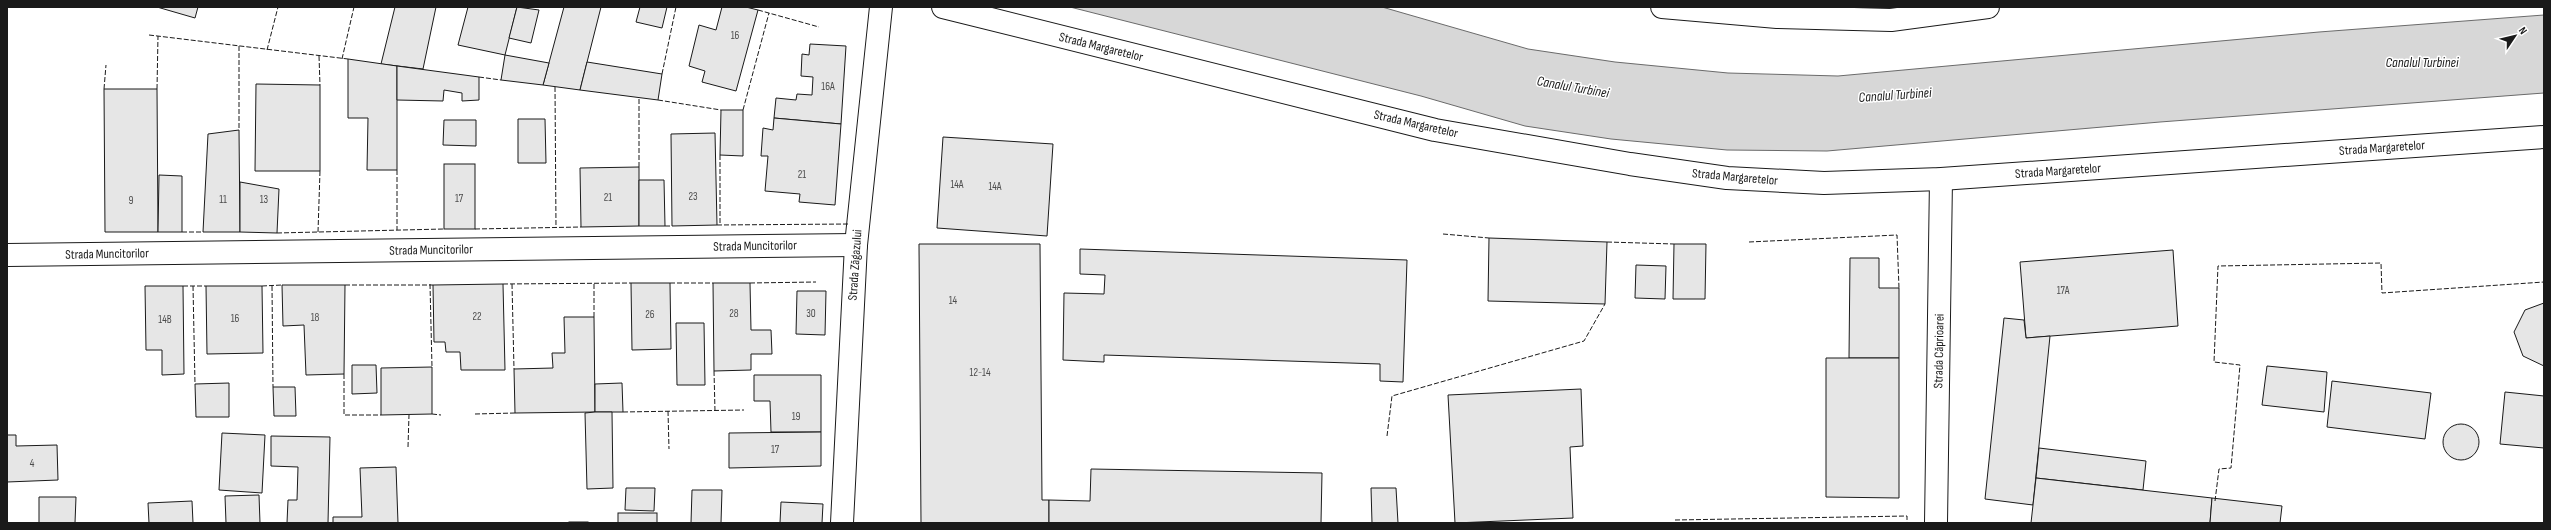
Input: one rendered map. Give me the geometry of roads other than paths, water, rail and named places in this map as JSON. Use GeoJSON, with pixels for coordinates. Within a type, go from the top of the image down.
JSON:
{"type":"FeatureCollection","features":[{"type":"Feature","properties":{"kind":"street","name":"Strada Zăgazului"},"geometry":{"type":"LineString","coordinates":[[842,523],[856,245],[880,7]]}},
{"type":"Feature","properties":{"kind":"street","name":"Strada Margaretelor"},"geometry":{"type":"LineString","coordinates":[[943,7],[1435,130],[1622,163],[1727,178],[1824,183],[1941,179],[2544,137]]}},
{"type":"Feature","properties":{"kind":"street"},"geometry":{"type":"LineString","coordinates":[[1662,7],[1777,17],[1891,20],[1988,7]]}},
{"type":"Feature","properties":{"kind":"street","name":"Strada Căprioarei"},"geometry":{"type":"LineString","coordinates":[[1936,523],[1941,179]]}},
{"type":"Feature","properties":{"kind":"street","name":"Strada Muncitorilor"},"geometry":{"type":"LineString","coordinates":[[7,256],[856,245]]}},
{"type":"Feature","properties":{"kind":"water","name":"Canalul Turbinei"},"geometry":{"type":"Polygon","coordinates":[[[1070,7],[1382,7],[1528,49],[1615,62],[1728,73],[1838,76],[2319,32],[2544,15],[2544,93],[2160,122],[1827,151],[1727,150],[1611,139],[1525,126],[1421,96],[1070,7]]]}}]}
